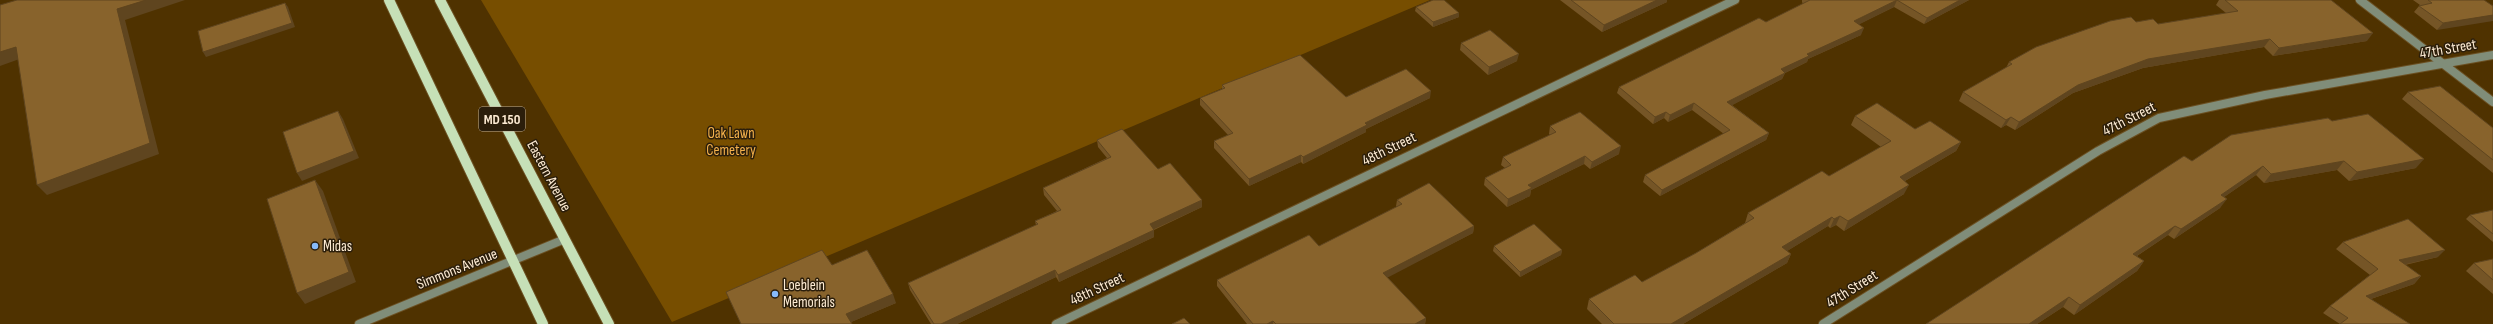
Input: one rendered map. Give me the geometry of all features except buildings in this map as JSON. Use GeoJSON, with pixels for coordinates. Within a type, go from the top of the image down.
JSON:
{"type":"FeatureCollection","features":[{"type":"Feature","properties":{"kind":"main road"},"geometry":{"type":"LineString","coordinates":[[389,0],[544,324]]}},
{"type":"Feature","properties":{"kind":"main road","name":"Eastern Avenue"},"geometry":{"type":"LineString","coordinates":[[440,0],[609,324]]}},
{"type":"Feature","properties":{"kind":"street","name":"48th Street"},"geometry":{"type":"LineString","coordinates":[[1056,324],[1735,0]]}},
{"type":"Feature","properties":{"kind":"street"},"geometry":{"type":"LineString","coordinates":[[2360,0],[2493,102]]}},
{"type":"Feature","properties":{"kind":"street","name":"47th Street"},"geometry":{"type":"LineString","coordinates":[[1823,324],[2098,151],[2159,118],[2265,95],[2493,55]]}},
{"type":"Feature","properties":{"kind":"street","name":"Simmons Avenue"},"geometry":{"type":"LineString","coordinates":[[359,324],[565,239]]}},
{"type":"Feature","properties":{"kind":"green space","name":"Oak Lawn Cemetery"},"geometry":{"type":"Polygon","coordinates":[[[481,0],[1430,0],[672,322],[481,0]]]}},
{"type":"Feature","properties":{"kind":"place","name":"Midas"},"geometry":{"type":"Point","coordinates":[315,246]}},
{"type":"Feature","properties":{"kind":"place","name":"Loeblein Memorials"},"geometry":{"type":"Point","coordinates":[775,294]}}]}
